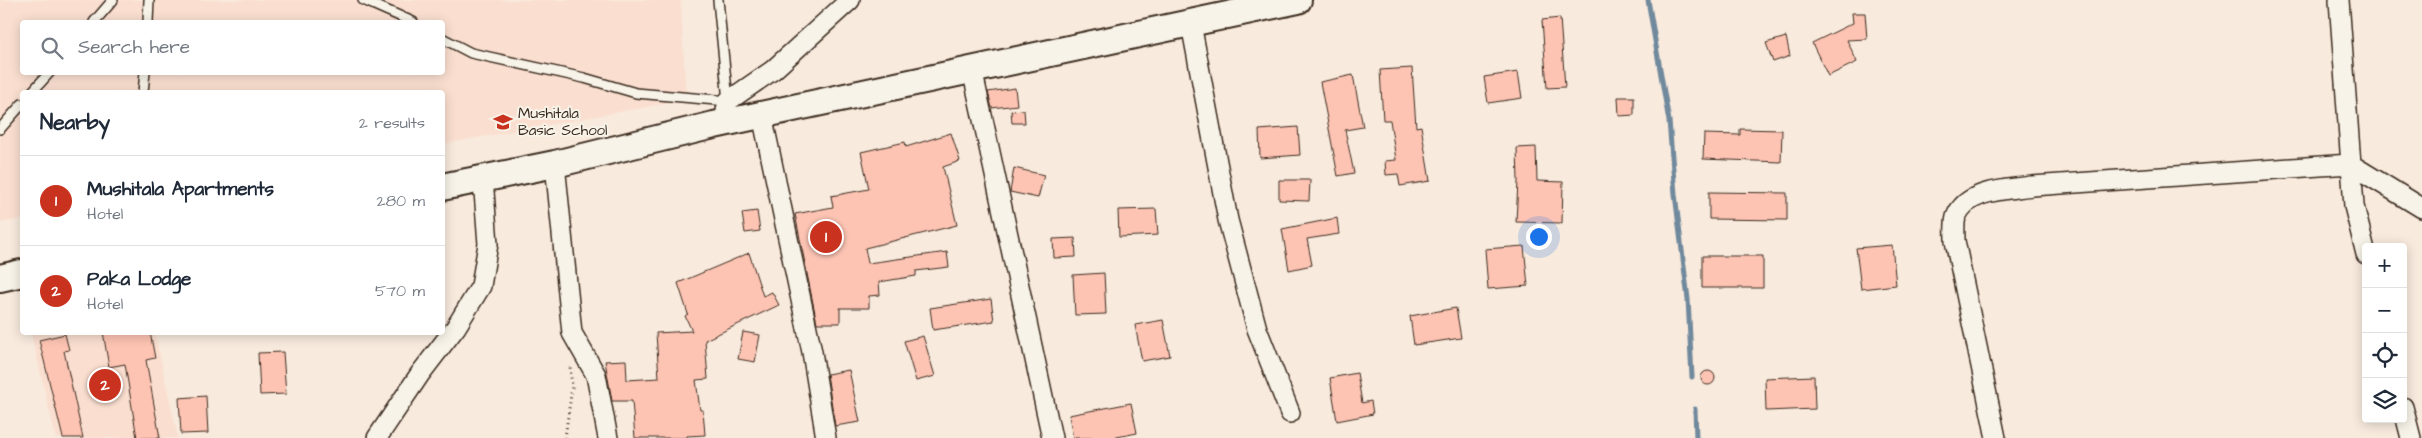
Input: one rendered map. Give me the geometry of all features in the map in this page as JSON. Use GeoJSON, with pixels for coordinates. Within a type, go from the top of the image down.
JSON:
{"type":"FeatureCollection","features":[{"type":"Feature","properties":{"kind":"main road"},"geometry":{"type":"LineString","coordinates":[[445,186],[555,164],[728,112],[762,115],[1298,0]]}},
{"type":"Feature","properties":{"kind":"main road"},"geometry":{"type":"LineString","coordinates":[[0,278],[20,273]]}},
{"type":"Feature","properties":{"kind":"street"},"geometry":{"type":"LineString","coordinates":[[728,112],[850,0]]}},
{"type":"Feature","properties":{"kind":"street"},"geometry":{"type":"LineString","coordinates":[[2339,0],[2354,206],[2363,243]]}},
{"type":"Feature","properties":{"kind":"street"},"geometry":{"type":"LineString","coordinates":[[1191,24],[1228,220],[1257,329],[1290,414]]}},
{"type":"Feature","properties":{"kind":"street"},"geometry":{"type":"LineString","coordinates":[[972,69],[1052,438]]}},
{"type":"Feature","properties":{"kind":"street"},"geometry":{"type":"LineString","coordinates":[[762,115],[812,352],[826,438]]}},
{"type":"Feature","properties":{"kind":"street"},"geometry":{"type":"LineString","coordinates":[[555,164],[572,333],[596,375],[608,438]]}},
{"type":"Feature","properties":{"kind":"street"},"geometry":{"type":"LineString","coordinates":[[1996,438],[1955,241],[1956,218],[1965,204],[1985,193],[2032,186],[2350,164],[2422,208]]}},
{"type":"Feature","properties":{"kind":"street"},"geometry":{"type":"LineString","coordinates":[[378,438],[420,374],[456,327],[481,286],[488,244],[483,178]]}},
{"type":"Feature","properties":{"kind":"street"},"geometry":{"type":"LineString","coordinates":[[2407,422],[2411,438]]}},
{"type":"Feature","properties":{"kind":"lane"},"geometry":{"type":"LineString","coordinates":[[96,20],[113,0]]}},
{"type":"Feature","properties":{"kind":"lane"},"geometry":{"type":"LineString","coordinates":[[148,20],[149,0]]}},
{"type":"Feature","properties":{"kind":"lane"},"geometry":{"type":"LineString","coordinates":[[364,0],[409,20]]}},
{"type":"Feature","properties":{"kind":"lane"},"geometry":{"type":"LineString","coordinates":[[445,40],[471,53],[584,78],[636,93],[728,112],[718,0]]}},
{"type":"Feature","properties":{"kind":"lane"},"geometry":{"type":"LineString","coordinates":[[34,90],[47,75]]}},
{"type":"Feature","properties":{"kind":"lane"},"geometry":{"type":"LineString","coordinates":[[143,90],[145,75]]}},
{"type":"Feature","properties":{"kind":"lane"},"geometry":{"type":"LineString","coordinates":[[0,129],[20,106]]}},
{"type":"Feature","properties":{"kind":"path"},"geometry":{"type":"LineString","coordinates":[[565,438],[572,387],[569,352],[572,333]]}},
{"type":"Feature","properties":{"kind":"shaded area","name":"Mushitala Basic School"},"geometry":{"type":"Polygon","coordinates":[[[0,0],[681,0],[686,100],[445,144],[445,90],[20,90],[20,219],[0,223],[0,0]]]}},
{"type":"Feature","properties":{"kind":"shaded area"},"geometry":{"type":"Polygon","coordinates":[[[31,335],[155,335],[178,438],[56,438],[31,335]]]}},
{"type":"Feature","properties":{"kind":"building"},"geometry":{"type":"Polygon","coordinates":[[[1852,13],[1865,13],[1867,39],[1847,40],[1857,62],[1828,76],[1812,43],[1853,23],[1852,13]]]}},
{"type":"Feature","properties":{"kind":"building"},"geometry":{"type":"Polygon","coordinates":[[[1560,18],[1565,87],[1547,88],[1542,20],[1560,18]]]}},
{"type":"Feature","properties":{"kind":"building"},"geometry":{"type":"Polygon","coordinates":[[[1786,37],[1790,56],[1773,62],[1766,43],[1786,37]]]}},
{"type":"Feature","properties":{"kind":"building"},"geometry":{"type":"Polygon","coordinates":[[[1412,68],[1416,127],[1421,126],[1430,181],[1400,186],[1398,174],[1386,175],[1385,161],[1396,160],[1390,120],[1383,120],[1380,70],[1412,68]]]}},
{"type":"Feature","properties":{"kind":"building"},"geometry":{"type":"Polygon","coordinates":[[[1518,72],[1522,98],[1488,103],[1484,77],[1518,72]]]}},
{"type":"Feature","properties":{"kind":"building"},"geometry":{"type":"Polygon","coordinates":[[[1353,75],[1363,127],[1345,130],[1354,173],[1338,176],[1320,82],[1353,75]]]}},
{"type":"Feature","properties":{"kind":"building"},"geometry":{"type":"Polygon","coordinates":[[[1015,88],[1017,105],[992,108],[988,92],[1015,88]]]}},
{"type":"Feature","properties":{"kind":"building"},"geometry":{"type":"Polygon","coordinates":[[[1618,97],[1634,97],[1634,115],[1619,116],[1618,97]]]}},
{"type":"Feature","properties":{"kind":"building"},"geometry":{"type":"Polygon","coordinates":[[[1024,110],[1025,123],[1012,123],[1011,111],[1024,110]]]}},
{"type":"Feature","properties":{"kind":"building"},"geometry":{"type":"Polygon","coordinates":[[[1298,127],[1300,155],[1260,158],[1259,130],[1298,127]]]}},
{"type":"Feature","properties":{"kind":"building"},"geometry":{"type":"Polygon","coordinates":[[[1740,129],[1782,130],[1781,162],[1703,159],[1704,134],[1740,135],[1740,129]]]}},
{"type":"Feature","properties":{"kind":"building"},"geometry":{"type":"Polygon","coordinates":[[[951,133],[960,161],[943,167],[957,225],[865,248],[868,263],[947,252],[949,267],[916,271],[916,276],[879,282],[880,295],[869,296],[869,308],[840,308],[840,323],[817,323],[795,214],[833,207],[831,196],[869,189],[861,152],[905,142],[906,147],[951,133]]]}},
{"type":"Feature","properties":{"kind":"building"},"geometry":{"type":"Polygon","coordinates":[[[1536,147],[1537,181],[1563,182],[1562,223],[1516,222],[1517,148],[1536,147]]]}},
{"type":"Feature","properties":{"kind":"building"},"geometry":{"type":"Polygon","coordinates":[[[1014,168],[1044,175],[1038,198],[1010,192],[1014,168]]]}},
{"type":"Feature","properties":{"kind":"building"},"geometry":{"type":"Polygon","coordinates":[[[1279,180],[1310,180],[1309,201],[1279,200],[1279,180]]]}},
{"type":"Feature","properties":{"kind":"building"},"geometry":{"type":"Polygon","coordinates":[[[1709,192],[1787,193],[1787,220],[1709,219],[1709,192]]]}},
{"type":"Feature","properties":{"kind":"building"},"geometry":{"type":"Polygon","coordinates":[[[1156,209],[1158,235],[1119,237],[1118,210],[1156,209]]]}},
{"type":"Feature","properties":{"kind":"building"},"geometry":{"type":"Polygon","coordinates":[[[757,211],[760,231],[745,233],[742,213],[757,211]]]}},
{"type":"Feature","properties":{"kind":"building"},"geometry":{"type":"Polygon","coordinates":[[[1337,218],[1339,234],[1307,239],[1312,265],[1289,270],[1282,229],[1337,218]]]}},
{"type":"Feature","properties":{"kind":"building"},"geometry":{"type":"Polygon","coordinates":[[[1075,238],[1076,257],[1054,258],[1053,239],[1075,238]]]}},
{"type":"Feature","properties":{"kind":"building"},"geometry":{"type":"Polygon","coordinates":[[[1892,245],[1896,285],[1861,289],[1856,248],[1892,245]]]}},
{"type":"Feature","properties":{"kind":"building"},"geometry":{"type":"Polygon","coordinates":[[[1524,246],[1528,286],[1488,289],[1485,249],[1524,246]]]}},
{"type":"Feature","properties":{"kind":"building"},"geometry":{"type":"Polygon","coordinates":[[[749,253],[763,296],[772,292],[779,305],[705,340],[708,379],[696,380],[700,410],[703,410],[705,435],[687,436],[687,438],[635,438],[632,401],[612,401],[605,361],[626,360],[627,380],[659,378],[656,333],[692,331],[685,316],[688,314],[678,283],[749,253]]]}},
{"type":"Feature","properties":{"kind":"building"},"geometry":{"type":"Polygon","coordinates":[[[1702,256],[1763,256],[1763,288],[1702,288],[1702,256]]]}},
{"type":"Feature","properties":{"kind":"building"},"geometry":{"type":"Polygon","coordinates":[[[1104,273],[1106,314],[1075,315],[1073,275],[1104,273]]]}},
{"type":"Feature","properties":{"kind":"building"},"geometry":{"type":"Polygon","coordinates":[[[991,299],[994,321],[933,330],[930,308],[991,299]]]}},
{"type":"Feature","properties":{"kind":"building"},"geometry":{"type":"Polygon","coordinates":[[[1456,308],[1461,338],[1414,345],[1410,316],[1456,308]]]}},
{"type":"Feature","properties":{"kind":"building"},"geometry":{"type":"Polygon","coordinates":[[[1163,320],[1170,356],[1142,361],[1135,325],[1163,320]]]}},
{"type":"Feature","properties":{"kind":"building"},"geometry":{"type":"Polygon","coordinates":[[[743,332],[760,335],[755,362],[738,359],[743,332]]]}},
{"type":"Feature","properties":{"kind":"building"},"geometry":{"type":"Polygon","coordinates":[[[65,335],[69,350],[64,351],[83,438],[63,438],[39,340],[65,335]]]}},
{"type":"Feature","properties":{"kind":"building"},"geometry":{"type":"Polygon","coordinates":[[[104,335],[151,335],[155,358],[146,360],[160,438],[137,438],[125,364],[109,367],[104,335]]]}},
{"type":"Feature","properties":{"kind":"building"},"geometry":{"type":"Polygon","coordinates":[[[923,336],[935,376],[916,381],[904,341],[923,336]]]}},
{"type":"Feature","properties":{"kind":"building"},"geometry":{"type":"Polygon","coordinates":[[[283,352],[286,394],[260,395],[258,353],[283,352]]]}},
{"type":"Feature","properties":{"kind":"building"},"geometry":{"type":"Polygon","coordinates":[[[849,370],[860,422],[835,426],[827,374],[849,370]]]}},
{"type":"Feature","properties":{"kind":"building"},"geometry":{"type":"Polygon","coordinates":[[[1708,371],[1713,373],[1715,378],[1713,383],[1708,385],[1703,383],[1701,378],[1703,373],[1708,371]]]}},
{"type":"Feature","properties":{"kind":"building"},"geometry":{"type":"Polygon","coordinates":[[[1357,373],[1362,403],[1371,401],[1373,414],[1337,421],[1330,378],[1357,373]]]}},
{"type":"Feature","properties":{"kind":"building"},"geometry":{"type":"Polygon","coordinates":[[[1814,376],[1815,409],[1766,411],[1765,378],[1814,376]]]}},
{"type":"Feature","properties":{"kind":"building"},"geometry":{"type":"Polygon","coordinates":[[[206,396],[208,433],[181,434],[179,398],[206,396]]]}},
{"type":"Feature","properties":{"kind":"building"},"geometry":{"type":"Polygon","coordinates":[[[1131,403],[1137,433],[1112,438],[1073,438],[1069,415],[1131,403]]]}},
{"type":"Feature","properties":{"kind":"waterway"},"geometry":{"type":"LineString","coordinates":[[1648,0],[1669,121],[1675,194],[1688,299],[1692,377]]}},
{"type":"Feature","properties":{"kind":"waterway"},"geometry":{"type":"LineString","coordinates":[[1695,409],[1696,438]]}},
{"type":"Feature","properties":{"kind":"place","name":"Mushitala Basic School"},"geometry":{"type":"Point","coordinates":[503,122]}},
{"type":"Feature","properties":{"kind":"place","name":"Mushitala Apartments"},"geometry":{"type":"Point","coordinates":[826,237]}},
{"type":"Feature","properties":{"kind":"place","name":"Paka Lodge"},"geometry":{"type":"Point","coordinates":[105,385]}}]}
